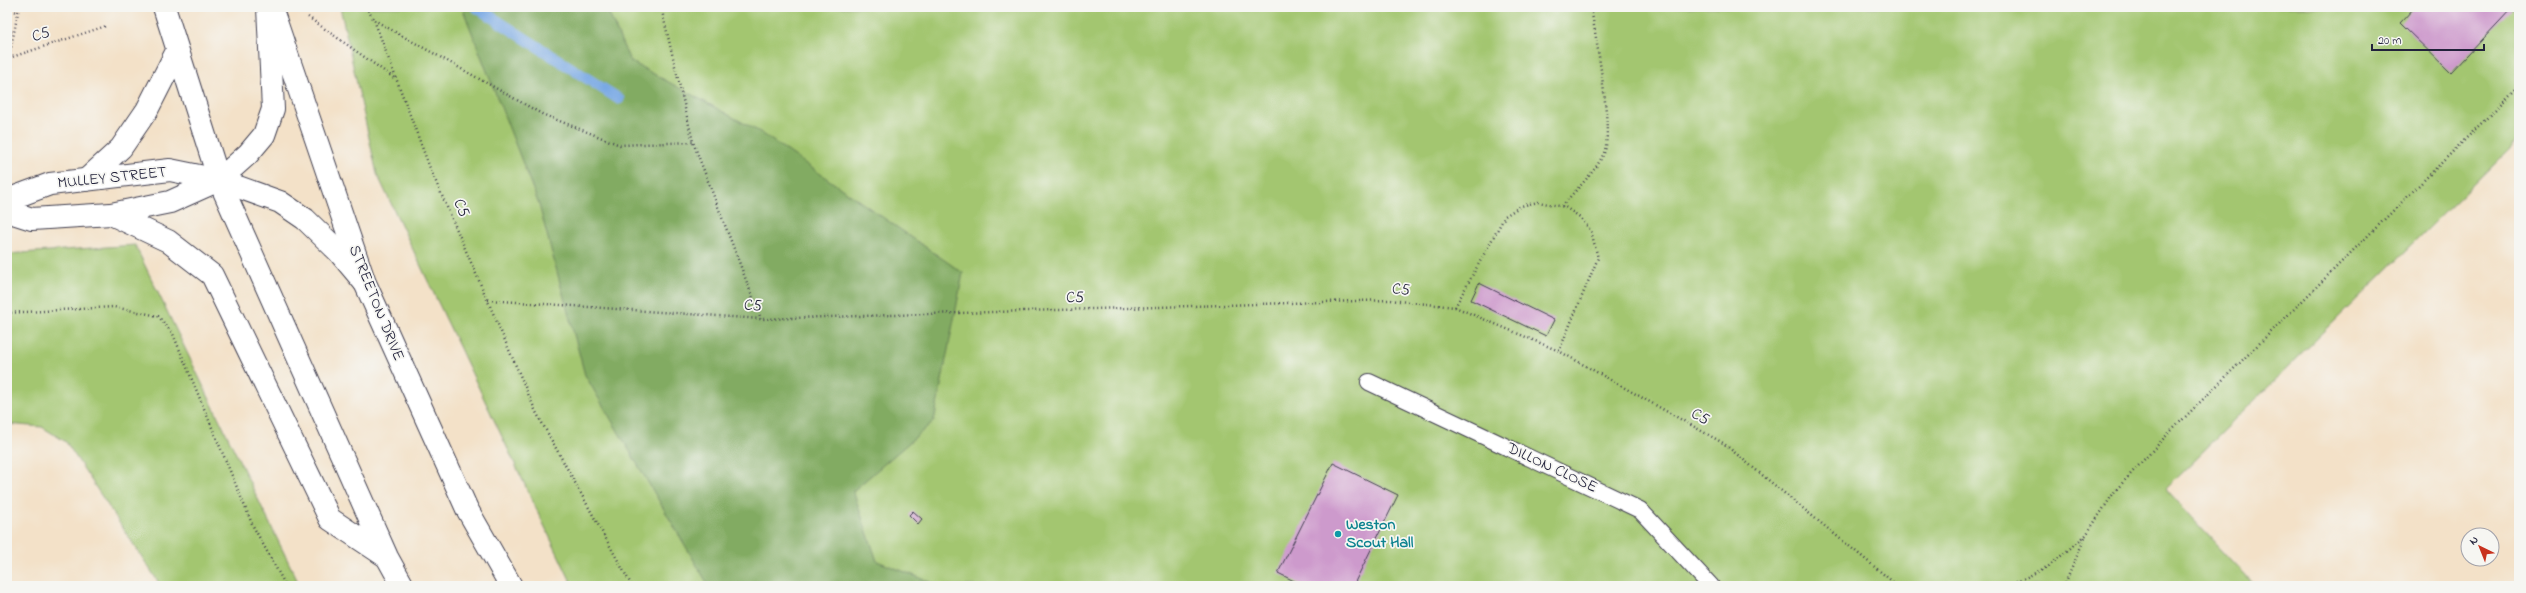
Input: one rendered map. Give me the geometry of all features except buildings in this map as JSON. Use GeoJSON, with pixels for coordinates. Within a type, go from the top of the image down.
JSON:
{"type":"FeatureCollection","features":[{"type":"Feature","properties":{"kind":"main road"},"geometry":{"type":"LineString","coordinates":[[164,7],[219,180],[387,558],[403,586]]}},
{"type":"Feature","properties":{"kind":"main road","name":"MULLEY STREET"},"geometry":{"type":"LineString","coordinates":[[7,211],[32,219],[111,214],[170,202],[219,180],[248,154],[264,135],[274,109],[270,7]]}},
{"type":"Feature","properties":{"kind":"main road","name":"STREETON DRIVE"},"geometry":{"type":"LineString","coordinates":[[270,7],[365,283],[467,509],[511,586]]}},
{"type":"Feature","properties":{"kind":"main road"},"geometry":{"type":"LineString","coordinates":[[86,180],[121,148],[147,110],[177,51]]}},
{"type":"Feature","properties":{"kind":"main road","name":"MULLEY STREET"},"geometry":{"type":"LineString","coordinates":[[7,200],[50,184],[170,170],[219,180],[280,202],[306,219],[338,251],[365,283]]}},
{"type":"Feature","properties":{"kind":"main road"},"geometry":{"type":"LineString","coordinates":[[111,214],[168,241],[212,275],[330,519],[387,558]]}},
{"type":"Feature","properties":{"kind":"lane","name":"DILLON CLOSE"},"geometry":{"type":"LineString","coordinates":[[1369,382],[1640,510],[1711,586]]}},
{"type":"Feature","properties":{"kind":"path","name":"C5"},"geometry":{"type":"LineString","coordinates":[[8,58],[19,7]]}},
{"type":"Feature","properties":{"kind":"path","name":"C5"},"geometry":{"type":"LineString","coordinates":[[366,7],[374,20],[394,78],[430,168],[488,300],[761,320],[1390,300],[1455,307],[1559,351],[1723,443],[1898,586]]}},
{"type":"Feature","properties":{"kind":"path"},"geometry":{"type":"LineString","coordinates":[[661,7],[693,142],[761,320]]}},
{"type":"Feature","properties":{"kind":"path"},"geometry":{"type":"LineString","coordinates":[[1562,206],[1598,164],[1605,151],[1608,130],[1591,7]]}},
{"type":"Feature","properties":{"kind":"path"},"geometry":{"type":"LineString","coordinates":[[7,10],[18,12]]}},
{"type":"Feature","properties":{"kind":"path"},"geometry":{"type":"LineString","coordinates":[[305,15],[394,78]]}},
{"type":"Feature","properties":{"kind":"path"},"geometry":{"type":"LineString","coordinates":[[374,20],[542,114],[620,145],[693,142]]}},
{"type":"Feature","properties":{"kind":"path","name":"C5"},"geometry":{"type":"LineString","coordinates":[[8,58],[106,26]]}},
{"type":"Feature","properties":{"kind":"path"},"geometry":{"type":"LineString","coordinates":[[7,31],[14,32]]}},
{"type":"Feature","properties":{"kind":"path"},"geometry":{"type":"LineString","coordinates":[[2064,586],[2086,535],[2115,491],[2165,437],[2519,86]]}},
{"type":"Feature","properties":{"kind":"path"},"geometry":{"type":"LineString","coordinates":[[1455,307],[1505,216],[1520,206],[1538,202],[1562,206],[1574,211],[1587,224],[1595,240],[1598,258],[1559,351]]}},
{"type":"Feature","properties":{"kind":"path"},"geometry":{"type":"LineString","coordinates":[[488,300],[536,412],[632,586]]}},
{"type":"Feature","properties":{"kind":"path"},"geometry":{"type":"LineString","coordinates":[[7,313],[114,307],[158,316],[173,334],[253,526],[286,586]]}},
{"type":"Feature","properties":{"kind":"path"},"geometry":{"type":"LineString","coordinates":[[2009,586],[2049,566],[2086,535]]}},
{"type":"Feature","properties":{"kind":"green space"},"geometry":{"type":"Polygon","coordinates":[[[340,7],[2519,7],[2519,139],[2165,489],[2255,586],[573,586],[377,174],[340,7]]]}},
{"type":"Feature","properties":{"kind":"green space"},"geometry":{"type":"Polygon","coordinates":[[[462,7],[606,7],[630,61],[760,132],[963,273],[934,421],[853,491],[877,561],[941,586],[709,586],[585,375],[539,205],[462,7]]]}},
{"type":"Feature","properties":{"kind":"green space"},"geometry":{"type":"Polygon","coordinates":[[[135,245],[300,586],[161,586],[66,442],[42,427],[7,424],[7,254],[135,245]]]}},
{"type":"Feature","properties":{"kind":"waterway"},"geometry":{"type":"LineString","coordinates":[[476,7],[619,99]]}},
{"type":"Feature","properties":{"kind":"place","name":"Weston Scout Hall"},"geometry":{"type":"Point","coordinates":[1338,534]}}]}
